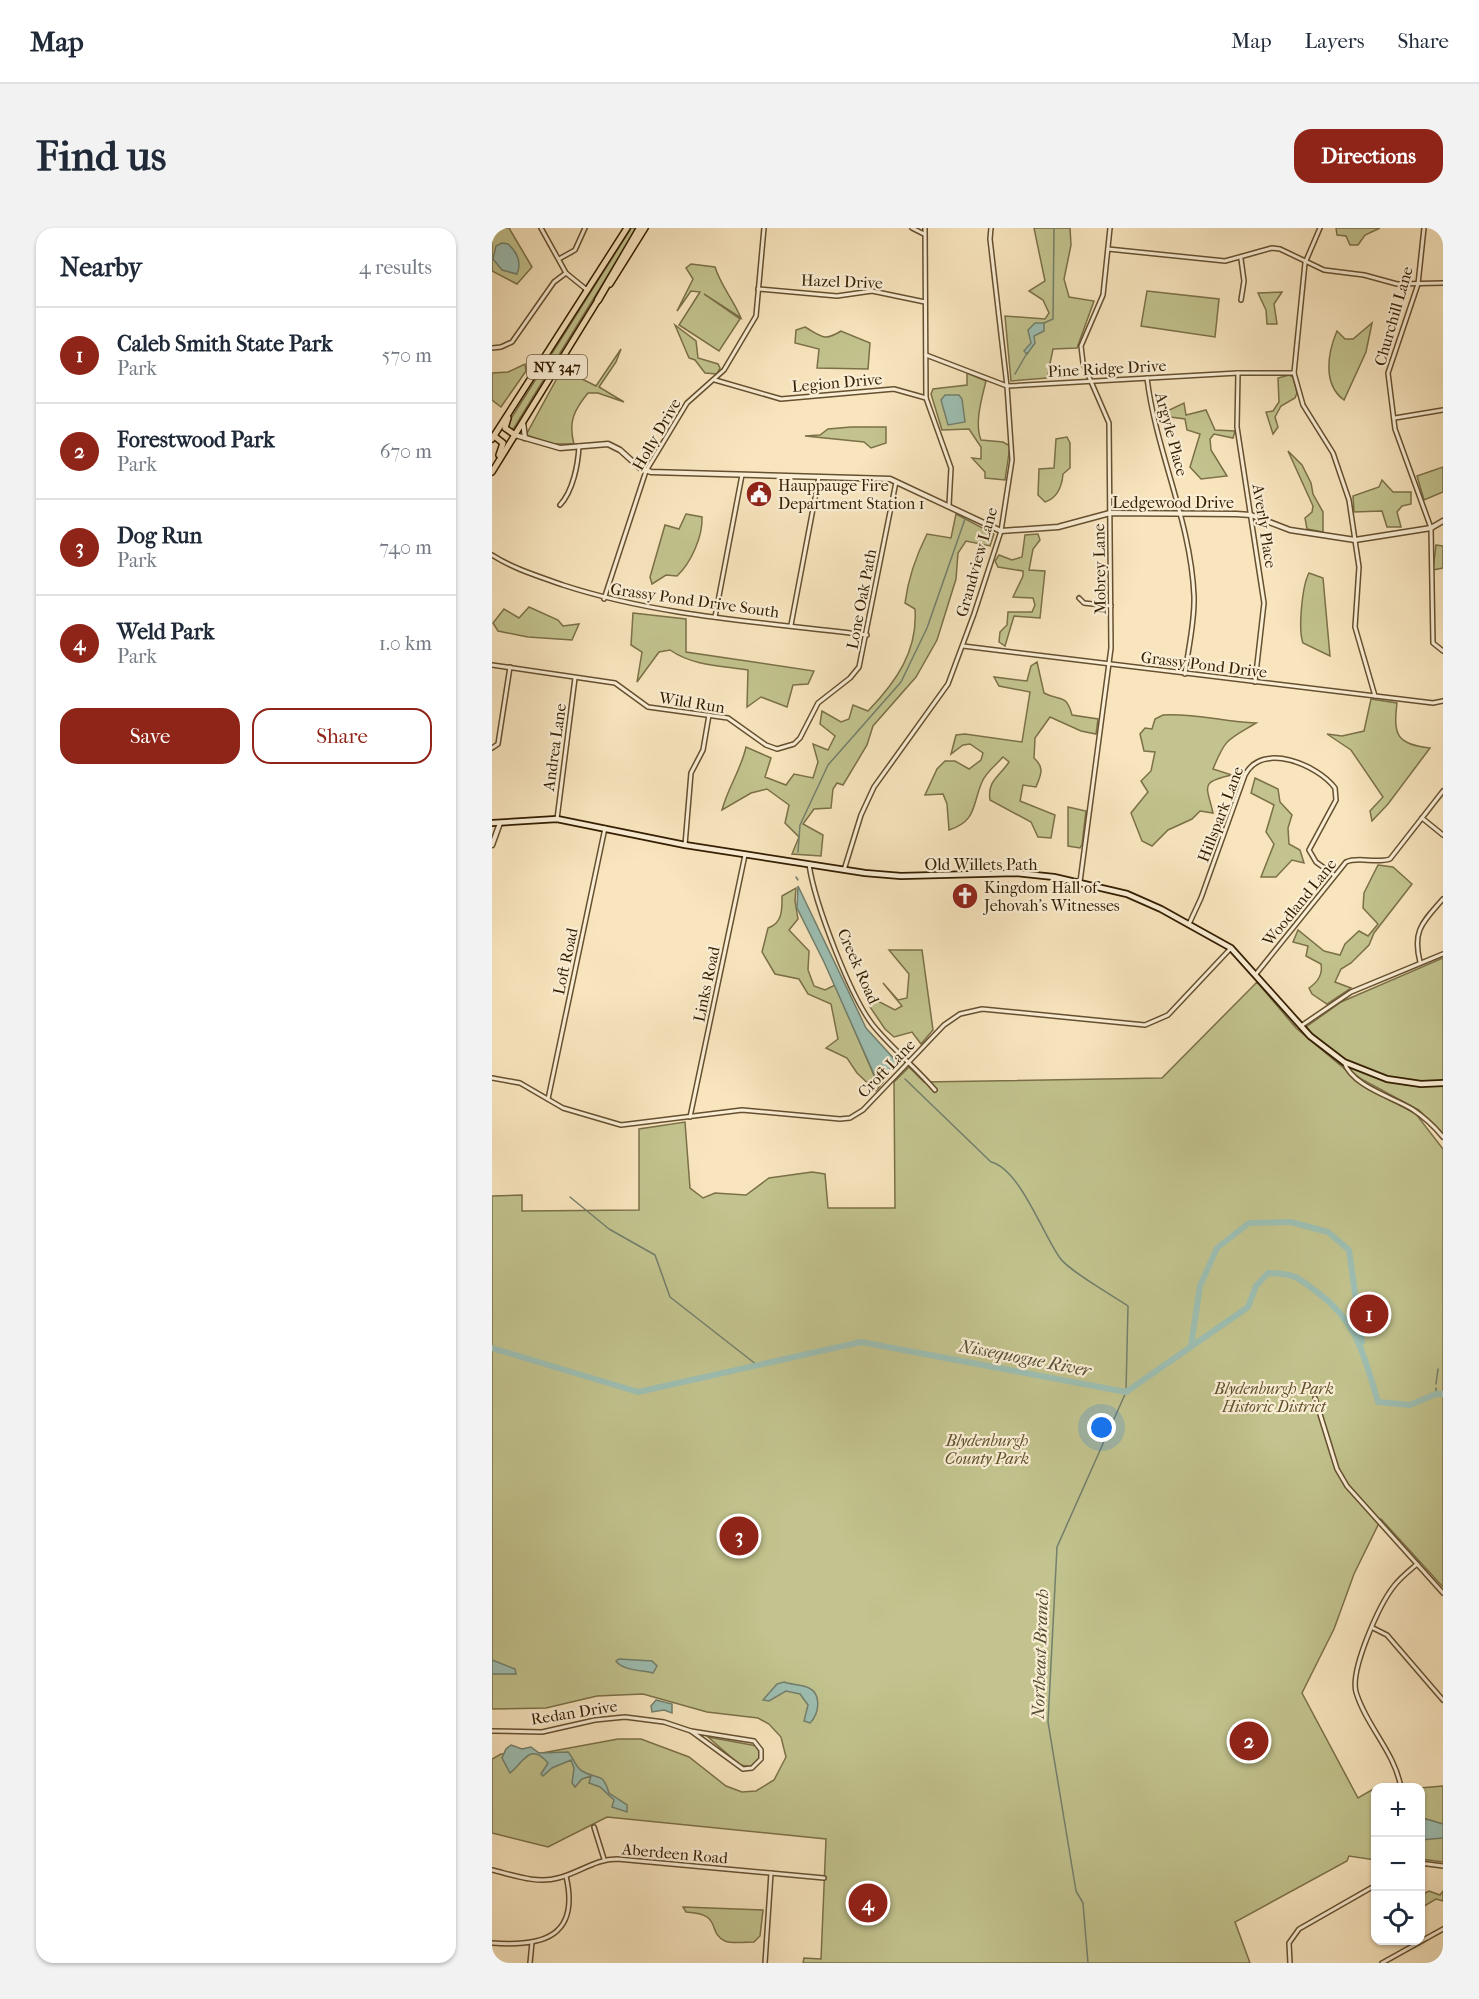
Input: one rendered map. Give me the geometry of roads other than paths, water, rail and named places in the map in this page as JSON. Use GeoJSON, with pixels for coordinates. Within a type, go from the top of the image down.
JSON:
{"type":"FeatureCollection","features":[{"type":"Feature","properties":{"kind":"highway"},"geometry":{"type":"LineString","coordinates":[[598,300],[640,228]]}},
{"type":"Feature","properties":{"kind":"main road","name":"NY 347"},"geometry":{"type":"LineString","coordinates":[[493,437],[627,228]]}},
{"type":"Feature","properties":{"kind":"main road"},"geometry":{"type":"LineString","coordinates":[[598,300],[645,228]]}},
{"type":"Feature","properties":{"kind":"main road","name":"NY 347"},"geometry":{"type":"LineString","coordinates":[[492,472],[598,300]]}},
{"type":"Feature","properties":{"kind":"main road"},"geometry":{"type":"LineString","coordinates":[[515,435],[506,430],[505,425],[516,400]]}},
{"type":"Feature","properties":{"kind":"main road"},"geometry":{"type":"LineString","coordinates":[[493,437],[503,442],[496,465]]}},
{"type":"Feature","properties":{"kind":"main road","name":"Old Willets Path"},"geometry":{"type":"LineString","coordinates":[[492,823],[557,819],[685,845],[844,870],[901,876],[1015,873],[1080,883],[1127,894],[1189,924],[1231,948],[1300,1026],[1325,1050],[1344,1062],[1387,1079],[1421,1084],[1443,1083]]}},
{"type":"Feature","properties":{"kind":"street"},"geometry":{"type":"LineString","coordinates":[[541,228],[566,273],[586,290]]}},
{"type":"Feature","properties":{"kind":"street"},"geometry":{"type":"LineString","coordinates":[[559,259],[575,250],[585,228]]}},
{"type":"Feature","properties":{"kind":"street","name":"Holly Drive"},"geometry":{"type":"LineString","coordinates":[[604,599],[646,471],[687,403],[715,380],[733,358],[756,316],[764,228]]}},
{"type":"Feature","properties":{"kind":"street"},"geometry":{"type":"LineString","coordinates":[[912,228],[924,234]]}},
{"type":"Feature","properties":{"kind":"street"},"geometry":{"type":"LineString","coordinates":[[925,228],[926,398],[951,468],[949,505]]}},
{"type":"Feature","properties":{"kind":"street","name":"Grandview Lane"},"geometry":{"type":"LineString","coordinates":[[844,870],[861,814],[874,787],[948,684],[1001,531],[1012,460],[1007,386],[990,239],[991,228]]}},
{"type":"Feature","properties":{"kind":"street","name":"Mobrey Lane"},"geometry":{"type":"LineString","coordinates":[[1080,883],[1109,665],[1111,606],[1109,423],[1081,355],[1081,346],[1103,295],[1110,228]]}},
{"type":"Feature","properties":{"kind":"street"},"geometry":{"type":"LineString","coordinates":[[1320,228],[1305,263],[1294,373],[1303,405],[1333,453],[1349,500],[1359,567],[1355,627],[1376,696]]}},
{"type":"Feature","properties":{"kind":"street","name":"Churchill Lane"},"geometry":{"type":"LineString","coordinates":[[1424,228],[1418,284],[1388,373],[1395,429],[1431,528],[1432,644],[1443,651]]}},
{"type":"Feature","properties":{"kind":"street"},"geometry":{"type":"LineString","coordinates":[[1108,249],[1225,261],[1240,259],[1272,248],[1291,254],[1305,263],[1324,270],[1364,275],[1397,284],[1443,283]]}},
{"type":"Feature","properties":{"kind":"street"},"geometry":{"type":"LineString","coordinates":[[1240,259],[1244,281],[1241,300]]}},
{"type":"Feature","properties":{"kind":"street"},"geometry":{"type":"LineString","coordinates":[[492,348],[512,342],[554,282],[566,273]]}},
{"type":"Feature","properties":{"kind":"street","name":"Hazel Drive"},"geometry":{"type":"LineString","coordinates":[[758,289],[837,296],[872,291],[925,302]]}},
{"type":"Feature","properties":{"kind":"street","name":"Pine Ridge Drive"},"geometry":{"type":"LineString","coordinates":[[926,355],[1007,386],[1238,373],[1294,373]]}},
{"type":"Feature","properties":{"kind":"street","name":"Averly Place"},"geometry":{"type":"LineString","coordinates":[[1238,373],[1238,427],[1264,603],[1255,682]]}},
{"type":"Feature","properties":{"kind":"street","name":"Argyle Place"},"geometry":{"type":"LineString","coordinates":[[1147,378],[1150,410],[1182,513],[1194,596],[1185,674]]}},
{"type":"Feature","properties":{"kind":"street","name":"Legion Drive"},"geometry":{"type":"LineString","coordinates":[[715,380],[781,399],[894,389],[926,398]]}},
{"type":"Feature","properties":{"kind":"street"},"geometry":{"type":"LineString","coordinates":[[1394,418],[1443,410]]}},
{"type":"Feature","properties":{"kind":"street"},"geometry":{"type":"LineString","coordinates":[[523,421],[525,438]]}},
{"type":"Feature","properties":{"kind":"street"},"geometry":{"type":"LineString","coordinates":[[515,435],[560,448],[598,444],[615,447],[646,471],[896,480],[1001,531]]}},
{"type":"Feature","properties":{"kind":"street"},"geometry":{"type":"LineString","coordinates":[[560,505],[569,489],[579,446]]}},
{"type":"Feature","properties":{"kind":"street"},"geometry":{"type":"LineString","coordinates":[[716,616],[742,475]]}},
{"type":"Feature","properties":{"kind":"street"},"geometry":{"type":"LineString","coordinates":[[791,626],[819,477]]}},
{"type":"Feature","properties":{"kind":"street","name":"Lone Oak Path"},"geometry":{"type":"LineString","coordinates":[[741,725],[766,745],[777,749],[794,744],[805,730],[824,696],[844,683],[859,667],[896,480]]}},
{"type":"Feature","properties":{"kind":"street","name":"Ledgewood Drive"},"geometry":{"type":"LineString","coordinates":[[1001,531],[1058,527],[1110,513],[1182,513],[1251,515],[1290,530],[1355,540],[1431,528],[1443,521]]}},
{"type":"Feature","properties":{"kind":"street","name":"Grassy Pond Drive South"},"geometry":{"type":"LineString","coordinates":[[492,555],[513,568],[604,599],[660,610],[867,635]]}},
{"type":"Feature","properties":{"kind":"street"},"geometry":{"type":"LineString","coordinates":[[1079,598],[1084,603],[1111,606]]}},
{"type":"Feature","properties":{"kind":"street","name":"Grassy Pond Drive"},"geometry":{"type":"LineString","coordinates":[[963,646],[1433,703],[1443,701]]}},
{"type":"Feature","properties":{"kind":"street","name":"Wild Run"},"geometry":{"type":"LineString","coordinates":[[492,664],[615,683],[648,707],[728,718],[741,725]]}},
{"type":"Feature","properties":{"kind":"street"},"geometry":{"type":"LineString","coordinates":[[492,748],[498,744],[510,667]]}},
{"type":"Feature","properties":{"kind":"street","name":"Andrea Lane"},"geometry":{"type":"LineString","coordinates":[[557,819],[575,678]]}},
{"type":"Feature","properties":{"kind":"street"},"geometry":{"type":"LineString","coordinates":[[685,845],[692,773],[703,750],[709,715]]}},
{"type":"Feature","properties":{"kind":"street","name":"Hillspark Lane"},"geometry":{"type":"LineString","coordinates":[[1189,924],[1201,898],[1245,775],[1253,764],[1260,760],[1268,758],[1294,761],[1335,788],[1336,800],[1309,850],[1316,862],[1334,875]]}},
{"type":"Feature","properties":{"kind":"street","name":"Woodland Lane"},"geometry":{"type":"LineString","coordinates":[[1256,974],[1334,875],[1350,860],[1390,859],[1443,791]]}},
{"type":"Feature","properties":{"kind":"street"},"geometry":{"type":"LineString","coordinates":[[1422,818],[1443,835]]}},
{"type":"Feature","properties":{"kind":"street"},"geometry":{"type":"LineString","coordinates":[[492,845],[501,822]]}},
{"type":"Feature","properties":{"kind":"street","name":"Loft Road"},"geometry":{"type":"LineString","coordinates":[[548,1100],[605,828]]}},
{"type":"Feature","properties":{"kind":"street","name":"Links Road"},"geometry":{"type":"LineString","coordinates":[[690,1118],[745,855]]}},
{"type":"Feature","properties":{"kind":"street","name":"Creek Road"},"geometry":{"type":"LineString","coordinates":[[809,864],[818,901],[855,994],[876,1029],[935,1090]]}},
{"type":"Feature","properties":{"kind":"street"},"geometry":{"type":"LineString","coordinates":[[1420,962],[1416,948],[1417,933],[1423,922],[1443,899]]}},
{"type":"Feature","properties":{"kind":"street","name":"Croft Lane"},"geometry":{"type":"LineString","coordinates":[[492,1078],[520,1083],[563,1108],[621,1125],[741,1110],[850,1118],[862,1110],[951,1019],[975,1010],[1134,1024],[1158,1021],[1168,1015],[1231,948]]}},
{"type":"Feature","properties":{"kind":"street"},"geometry":{"type":"LineString","coordinates":[[1300,1026],[1351,993],[1443,954]]}},
{"type":"Feature","properties":{"kind":"street"},"geometry":{"type":"LineString","coordinates":[[1344,1062],[1346,1068],[1360,1081],[1413,1110],[1443,1137]]}},
{"type":"Feature","properties":{"kind":"street"},"geometry":{"type":"LineString","coordinates":[[1315,1398],[1337,1469],[1347,1486],[1443,1593]]}},
{"type":"Feature","properties":{"kind":"street"},"geometry":{"type":"LineString","coordinates":[[1399,1783],[1394,1765],[1362,1706],[1354,1683],[1358,1664],[1393,1587],[1417,1564]]}},
{"type":"Feature","properties":{"kind":"street"},"geometry":{"type":"LineString","coordinates":[[1373,1628],[1387,1635],[1443,1700]]}},
{"type":"Feature","properties":{"kind":"street","name":"Redan Drive"},"geometry":{"type":"LineString","coordinates":[[493,1732],[542,1732],[596,1719],[625,1716],[664,1722],[691,1731],[754,1741],[761,1750],[761,1759],[752,1768],[743,1769],[691,1731]]}},
{"type":"Feature","properties":{"kind":"street"},"geometry":{"type":"LineString","coordinates":[[594,1827],[604,1859]]}},
{"type":"Feature","properties":{"kind":"street","name":"Aberdeen Road"},"geometry":{"type":"LineString","coordinates":[[492,1870],[542,1880],[566,1876],[604,1859],[824,1878]]}},
{"type":"Feature","properties":{"kind":"street"},"geometry":{"type":"LineString","coordinates":[[1425,1864],[1443,1866]]}},
{"type":"Feature","properties":{"kind":"street"},"geometry":{"type":"LineString","coordinates":[[765,1963],[771,1873]]}},
{"type":"Feature","properties":{"kind":"street"},"geometry":{"type":"LineString","coordinates":[[492,1943],[532,1942],[548,1939],[563,1925],[570,1899],[566,1876]]}},
{"type":"Feature","properties":{"kind":"street"},"geometry":{"type":"LineString","coordinates":[[1290,1963],[1289,1943],[1299,1929],[1371,1888]]}},
{"type":"Feature","properties":{"kind":"street"},"geometry":{"type":"LineString","coordinates":[[1382,1963],[1443,1929]]}},
{"type":"Feature","properties":{"kind":"street"},"geometry":{"type":"LineString","coordinates":[[530,1963],[532,1942]]}},
{"type":"Feature","properties":{"kind":"water"},"geometry":{"type":"Polygon","coordinates":[[[502,243],[508,244],[516,254],[519,261],[517,274],[502,270],[493,259],[496,246],[502,243]]]}},
{"type":"Feature","properties":{"kind":"water"},"geometry":{"type":"Polygon","coordinates":[[[1035,323],[1044,323],[1044,331],[1034,336],[1035,343],[1027,354],[1024,351],[1031,343],[1028,330],[1035,323]]]}},
{"type":"Feature","properties":{"kind":"water"},"geometry":{"type":"Polygon","coordinates":[[[945,395],[959,395],[962,399],[965,422],[948,425],[941,400],[945,395]]]}},
{"type":"Feature","properties":{"kind":"water"},"geometry":{"type":"Polygon","coordinates":[[[798,886],[866,1028],[897,1062],[877,1081],[824,962],[797,908],[798,886]]]}},
{"type":"Feature","properties":{"kind":"water"},"geometry":{"type":"Polygon","coordinates":[[[619,1659],[652,1661],[657,1666],[653,1673],[633,1670],[619,1664],[616,1661],[619,1659]]]}},
{"type":"Feature","properties":{"kind":"water"},"geometry":{"type":"Polygon","coordinates":[[[492,1660],[515,1669],[516,1674],[492,1674],[492,1660]]]}},
{"type":"Feature","properties":{"kind":"water"},"geometry":{"type":"Polygon","coordinates":[[[784,1682],[806,1687],[816,1695],[817,1710],[810,1723],[804,1721],[808,1705],[800,1694],[786,1691],[769,1701],[763,1700],[777,1684],[784,1682]]]}},
{"type":"Feature","properties":{"kind":"water"},"geometry":{"type":"Polygon","coordinates":[[[656,1700],[672,1704],[672,1713],[664,1710],[652,1712],[651,1706],[656,1700]]]}},
{"type":"Feature","properties":{"kind":"water"},"geometry":{"type":"Polygon","coordinates":[[[511,1745],[522,1749],[531,1747],[539,1753],[568,1752],[580,1770],[604,1781],[609,1793],[627,1805],[627,1812],[612,1807],[614,1800],[600,1787],[589,1783],[591,1776],[582,1779],[575,1787],[572,1783],[574,1768],[571,1760],[552,1768],[543,1776],[541,1774],[548,1763],[536,1754],[531,1754],[510,1773],[502,1758],[506,1749],[511,1745]]]}},
{"type":"Feature","properties":{"kind":"water"},"geometry":{"type":"Polygon","coordinates":[[[1425,1820],[1443,1824],[1443,1838],[1425,1840],[1425,1820]]]}},
{"type":"Feature","properties":{"kind":"waterway"},"geometry":{"type":"LineString","coordinates":[[1044,323],[1053,319],[1054,228]]}},
{"type":"Feature","properties":{"kind":"waterway"},"geometry":{"type":"LineString","coordinates":[[1015,374],[1027,353]]}},
{"type":"Feature","properties":{"kind":"waterway"},"geometry":{"type":"LineString","coordinates":[[798,852],[800,825],[828,765],[901,682],[927,628],[965,519]]}},
{"type":"Feature","properties":{"kind":"waterway","name":"Northeast Branch"},"geometry":{"type":"LineString","coordinates":[[905,1079],[991,1162],[1002,1167],[1012,1177],[1060,1258],[1081,1276],[1128,1306],[1126,1392],[1057,1547],[1048,1722],[1076,1891],[1083,1903],[1088,1963]]}},
{"type":"Feature","properties":{"kind":"waterway"},"geometry":{"type":"LineString","coordinates":[[570,1197],[609,1229],[655,1255],[670,1297],[757,1365]]}},
{"type":"Feature","properties":{"kind":"waterway"},"geometry":{"type":"LineString","coordinates":[[1191,1346],[1200,1286],[1217,1248],[1249,1223],[1291,1222],[1328,1232],[1349,1250],[1362,1342]]}},
{"type":"Feature","properties":{"kind":"waterway","name":"Nissequogue River"},"geometry":{"type":"LineString","coordinates":[[492,1348],[638,1392],[861,1342],[1126,1392],[1248,1307],[1256,1286],[1268,1273],[1290,1275],[1299,1279],[1331,1303],[1342,1315],[1358,1341],[1378,1402],[1410,1405],[1436,1394],[1443,1394]]}},
{"type":"Feature","properties":{"kind":"waterway"},"geometry":{"type":"LineString","coordinates":[[1436,1384],[1438,1369]]}},
{"type":"Feature","properties":{"kind":"waterway","name":"Nissequogue River"},"geometry":{"type":"LineString","coordinates":[[1436,1388],[1436,1394]]}},
{"type":"Feature","properties":{"kind":"place","name":"Hauppauge Fire Department Station 1"},"geometry":{"type":"Point","coordinates":[759,494]}},
{"type":"Feature","properties":{"kind":"place","name":"Kingdom Hall of Jehovah’s Witnesses"},"geometry":{"type":"Point","coordinates":[965,896]}},
{"type":"Feature","properties":{"kind":"place","name":"Caleb Smith State Park"},"geometry":{"type":"Point","coordinates":[1369,1314]}},
{"type":"Feature","properties":{"kind":"place","name":"Dog Run"},"geometry":{"type":"Point","coordinates":[739,1536]}},
{"type":"Feature","properties":{"kind":"place","name":"Forestwood Park"},"geometry":{"type":"Point","coordinates":[1249,1741]}},
{"type":"Feature","properties":{"kind":"place","name":"Weld Park"},"geometry":{"type":"Point","coordinates":[868,1903]}},
{"type":"Feature","properties":{"kind":"park label","name":"Blydenburgh Park Historic District"},"geometry":{"type":"Point","coordinates":[1274,1397]}},
{"type":"Feature","properties":{"kind":"park label","name":"Blydenburgh County Park"},"geometry":{"type":"Point","coordinates":[987,1449]}}]}
